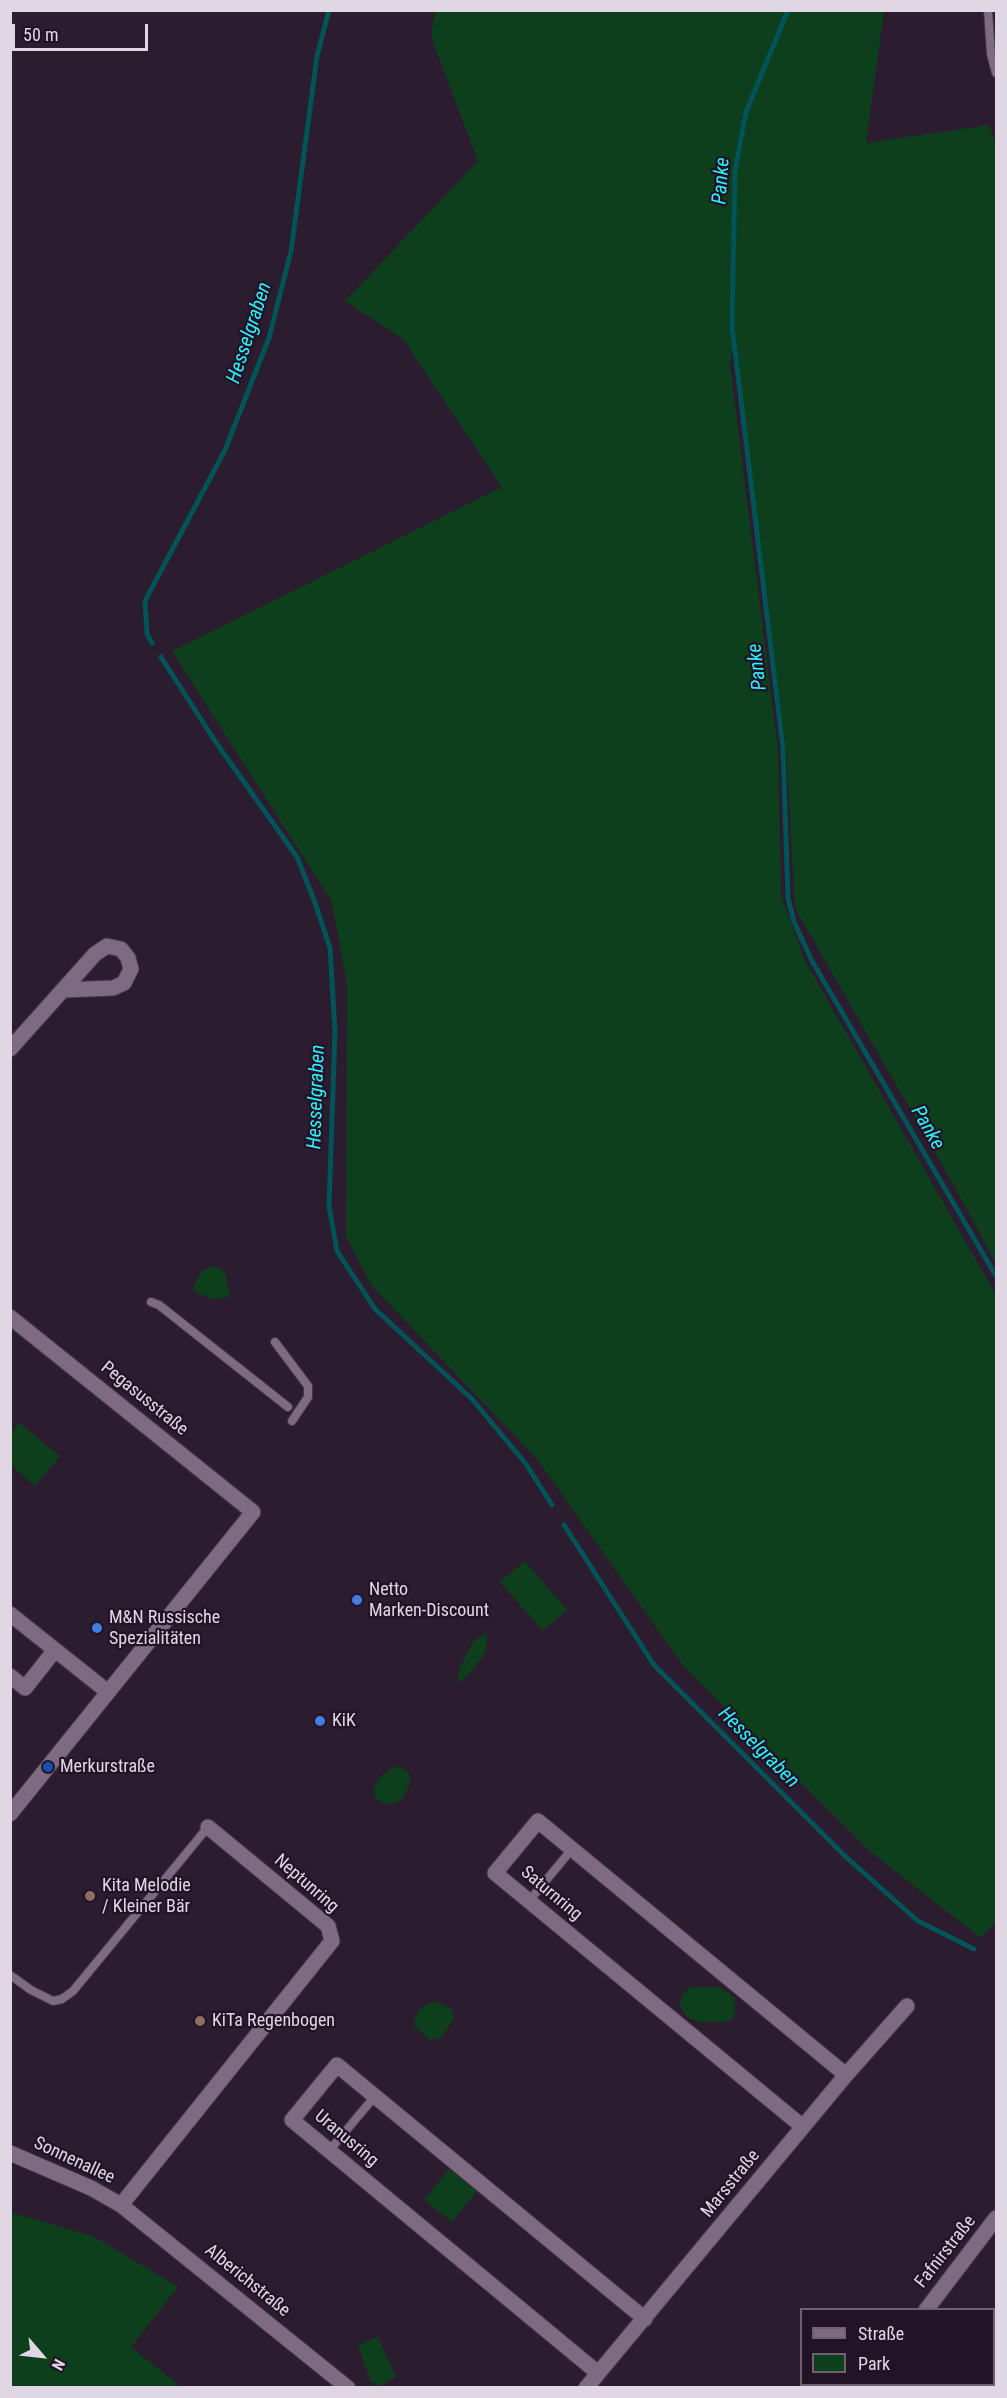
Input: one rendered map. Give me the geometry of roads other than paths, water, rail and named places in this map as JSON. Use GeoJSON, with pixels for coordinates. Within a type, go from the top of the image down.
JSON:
{"type":"FeatureCollection","features":[{"type":"Feature","properties":{"kind":"street"},"geometry":{"type":"LineString","coordinates":[[10,1048],[64,990]]}},
{"type":"Feature","properties":{"kind":"street","name":"Pegasusstraße"},"geometry":{"type":"LineString","coordinates":[[10,1317],[253,1512],[108,1692]]}},
{"type":"Feature","properties":{"kind":"street"},"geometry":{"type":"LineString","coordinates":[[10,1614],[108,1692],[10,1814]]}},
{"type":"Feature","properties":{"kind":"street"},"geometry":{"type":"LineString","coordinates":[[10,1676],[25,1688],[55,1650]]}},
{"type":"Feature","properties":{"kind":"street","name":"Saturnring"},"geometry":{"type":"LineString","coordinates":[[803,2127],[495,1873],[538,1821],[846,2075]]}},
{"type":"Feature","properties":{"kind":"street","name":"Neptunring"},"geometry":{"type":"LineString","coordinates":[[121,2205],[332,1941],[328,1926],[208,1827]]}},
{"type":"Feature","properties":{"kind":"street","name":"Marsstraße"},"geometry":{"type":"LineString","coordinates":[[586,2388],[846,2075],[907,2006]]}},
{"type":"Feature","properties":{"kind":"street","name":"Uranusring"},"geometry":{"type":"LineString","coordinates":[[598,2373],[292,2120],[338,2065],[645,2319]]}},
{"type":"Feature","properties":{"kind":"street","name":"Sonnenallee"},"geometry":{"type":"LineString","coordinates":[[10,2153],[91,2188],[121,2205]]}},
{"type":"Feature","properties":{"kind":"street","name":"Alberichstraße"},"geometry":{"type":"LineString","coordinates":[[121,2205],[348,2388]]}},
{"type":"Feature","properties":{"kind":"street","name":"Fafnirstraße"},"geometry":{"type":"LineString","coordinates":[[928,2308],[996,2218]]}},
{"type":"Feature","properties":{"kind":"lane"},"geometry":{"type":"LineString","coordinates":[[988,10],[991,54],[996,73]]}},
{"type":"Feature","properties":{"kind":"lane"},"geometry":{"type":"LineString","coordinates":[[151,1302],[159,1305],[288,1407]]}},
{"type":"Feature","properties":{"kind":"lane"},"geometry":{"type":"LineString","coordinates":[[275,1342],[308,1386],[308,1397],[292,1421]]}},
{"type":"Feature","properties":{"kind":"lane","name":"Neptunring"},"geometry":{"type":"LineString","coordinates":[[10,1976],[53,2001],[62,1999],[73,1991],[208,1827]]}},
{"type":"Feature","properties":{"kind":"lane"},"geometry":{"type":"LineString","coordinates":[[529,1901],[572,1849]]}},
{"type":"Feature","properties":{"kind":"lane"},"geometry":{"type":"LineString","coordinates":[[328,2151],[375,2096]]}},
{"type":"Feature","properties":{"kind":"waterway","name":"Hesselgraben"},"geometry":{"type":"LineString","coordinates":[[152,643],[147,634],[145,601],[225,450],[269,338],[291,251],[317,56],[329,10]]}},
{"type":"Feature","properties":{"kind":"waterway","name":"Panke"},"geometry":{"type":"LineString","coordinates":[[788,10],[746,112],[735,171],[732,326],[783,748],[788,898],[794,922],[812,961],[996,1276]]}},
{"type":"Feature","properties":{"kind":"waterway","name":"Hesselgraben"},"geometry":{"type":"LineString","coordinates":[[161,657],[215,741],[297,857],[330,948],[335,1031],[329,1206],[337,1251],[375,1309],[472,1399],[526,1464],[552,1505]]}},
{"type":"Feature","properties":{"kind":"waterway","name":"Hesselgraben"},"geometry":{"type":"LineString","coordinates":[[564,1525],[654,1665],[847,1858],[918,1921],[974,1949]]}},
{"type":"Feature","properties":{"kind":"place","name":"Netto Marken-Discount"},"geometry":{"type":"Point","coordinates":[357,1600]}},
{"type":"Feature","properties":{"kind":"place","name":"M&N Russische Spezialitäten"},"geometry":{"type":"Point","coordinates":[97,1628]}},
{"type":"Feature","properties":{"kind":"place","name":"KiK"},"geometry":{"type":"Point","coordinates":[320,1721]}},
{"type":"Feature","properties":{"kind":"place","name":"Merkurstraße"},"geometry":{"type":"Point","coordinates":[48,1767]}},
{"type":"Feature","properties":{"kind":"place","name":"Kita Melodie / Kleiner Bär"},"geometry":{"type":"Point","coordinates":[90,1896]}},
{"type":"Feature","properties":{"kind":"place","name":"KiTa Regenbogen"},"geometry":{"type":"Point","coordinates":[200,2021]}}]}
